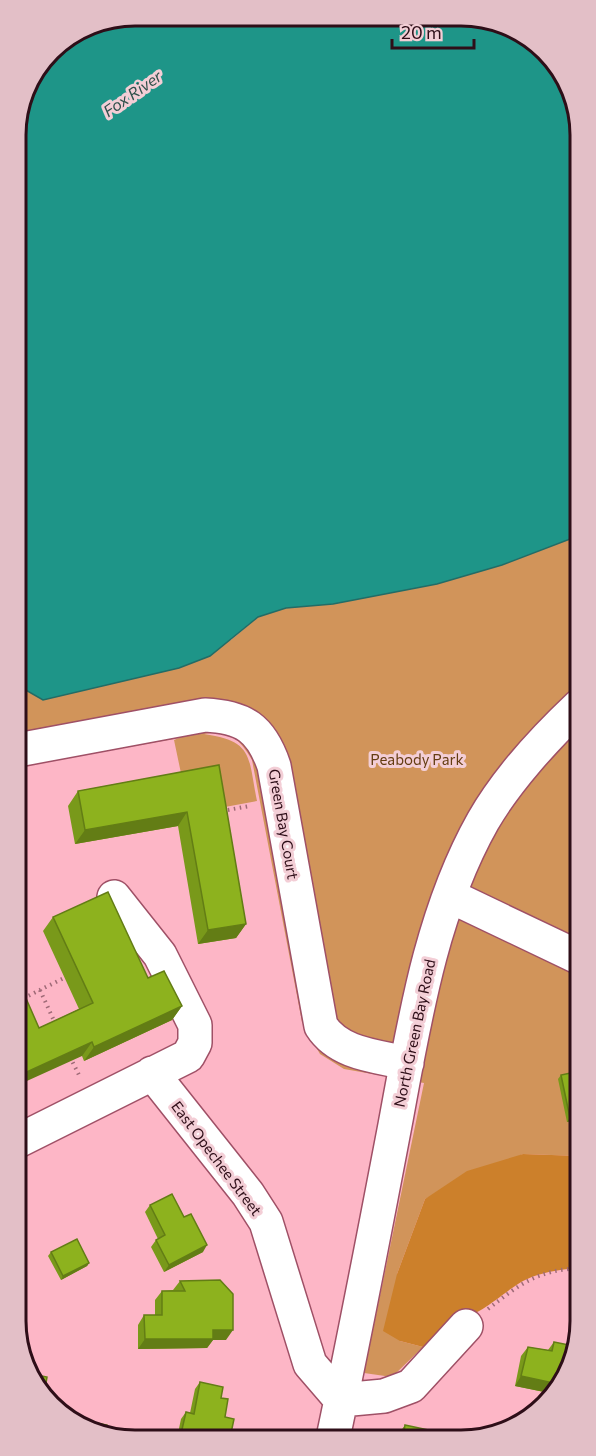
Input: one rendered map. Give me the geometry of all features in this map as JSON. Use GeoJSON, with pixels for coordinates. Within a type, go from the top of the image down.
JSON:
{"type":"FeatureCollection","features":[{"type":"Feature","properties":{"kind":"street","name":"Green Bay Court"},"geometry":{"type":"LineString","coordinates":[[26,748],[205,715],[225,716],[245,723],[263,740],[274,766],[321,1026],[330,1039],[348,1049],[407,1063]]}},
{"type":"Feature","properties":{"kind":"street","name":"North Green Bay Road"},"geometry":{"type":"LineString","coordinates":[[334,1430],[407,1063],[435,939],[450,896],[483,821],[557,727],[570,715]]}},
{"type":"Feature","properties":{"kind":"street"},"geometry":{"type":"LineString","coordinates":[[450,896],[570,953]]}},
{"type":"Feature","properties":{"kind":"street"},"geometry":{"type":"LineString","coordinates":[[26,1137],[188,1056],[195,1043],[195,1025],[160,955],[114,897]]}},
{"type":"Feature","properties":{"kind":"street","name":"East Opechee Street"},"geometry":{"type":"LineString","coordinates":[[152,1074],[248,1194],[266,1222],[310,1364],[340,1400]]}},
{"type":"Feature","properties":{"kind":"street"},"geometry":{"type":"LineString","coordinates":[[340,1400],[384,1396],[411,1386],[466,1326]]}},
{"type":"Feature","properties":{"kind":"path"},"geometry":{"type":"LineString","coordinates":[[222,823],[218,812],[280,801]]}},
{"type":"Feature","properties":{"kind":"path"},"geometry":{"type":"LineString","coordinates":[[26,996],[64,978]]}},
{"type":"Feature","properties":{"kind":"path"},"geometry":{"type":"LineString","coordinates":[[40,990],[60,1034]]}},
{"type":"Feature","properties":{"kind":"path"},"geometry":{"type":"LineString","coordinates":[[45,1028],[64,1020]]}},
{"type":"Feature","properties":{"kind":"path"},"geometry":{"type":"LineString","coordinates":[[69,1053],[92,1102]]}},
{"type":"Feature","properties":{"kind":"path"},"geometry":{"type":"LineString","coordinates":[[466,1326],[518,1284],[547,1273],[570,1270]]}},
{"type":"Feature","properties":{"kind":"green space","name":"Peabody Park"},"geometry":{"type":"Polygon","coordinates":[[[570,539],[570,1156],[523,1154],[425,1199],[397,1274],[400,1341],[423,1347],[392,1377],[364,1373],[424,1083],[344,1069],[320,1054],[302,1022],[252,760],[238,741],[227,734],[204,734],[232,741],[246,754],[249,762],[257,801],[225,807],[182,778],[174,740],[179,738],[72,757],[26,749],[26,690],[43,700],[231,640],[258,617],[286,608],[333,604],[437,584],[502,565],[570,539]]]}},
{"type":"Feature","properties":{"kind":"shaded area"},"geometry":{"type":"Polygon","coordinates":[[[523,1154],[570,1156],[570,1269],[532,1277],[478,1312],[449,1320],[423,1347],[400,1341],[383,1331],[397,1274],[425,1199],[467,1171],[523,1154]]]}},
{"type":"Feature","properties":{"kind":"water","name":"Fox River"},"geometry":{"type":"Polygon","coordinates":[[[127,26],[469,26],[490,29],[528,48],[539,57],[556,80],[570,120],[570,539],[502,565],[437,584],[333,604],[286,608],[258,617],[210,656],[179,668],[43,700],[26,690],[26,120],[34,93],[44,74],[57,57],[86,37],[106,29],[127,26]]]}},
{"type":"Feature","properties":{"kind":"building"},"geometry":{"type":"Polygon","coordinates":[[[219,765],[246,924],[208,930],[187,812],[85,830],[78,791],[219,765]]]}},
{"type":"Feature","properties":{"kind":"building"},"geometry":{"type":"Polygon","coordinates":[[[108,892],[148,978],[164,971],[182,1006],[94,1047],[92,1042],[26,1072],[26,998],[39,1028],[93,1003],[53,917],[108,892]]]}},
{"type":"Feature","properties":{"kind":"building"},"geometry":{"type":"Polygon","coordinates":[[[570,1073],[570,1118],[561,1075],[570,1073]]]}},
{"type":"Feature","properties":{"kind":"building"},"geometry":{"type":"Polygon","coordinates":[[[172,1194],[184,1217],[191,1214],[207,1245],[169,1265],[156,1240],[165,1235],[150,1205],[172,1194]]]}},
{"type":"Feature","properties":{"kind":"building"},"geometry":{"type":"Polygon","coordinates":[[[77,1239],[89,1263],[63,1276],[51,1252],[77,1239]]]}},
{"type":"Feature","properties":{"kind":"building"},"geometry":{"type":"Polygon","coordinates":[[[220,1280],[233,1294],[233,1330],[213,1330],[213,1339],[145,1339],[144,1315],[162,1315],[162,1291],[185,1291],[180,1281],[220,1280]]]}},
{"type":"Feature","properties":{"kind":"building"},"geometry":{"type":"Polygon","coordinates":[[[554,1342],[568,1345],[552,1383],[521,1376],[528,1347],[552,1351],[554,1342]]]}},
{"type":"Feature","properties":{"kind":"building"},"geometry":{"type":"Polygon","coordinates":[[[40,1376],[47,1377],[46,1385],[40,1376]]]}},
{"type":"Feature","properties":{"kind":"building"},"geometry":{"type":"Polygon","coordinates":[[[200,1382],[223,1387],[221,1398],[228,1399],[225,1417],[234,1419],[232,1430],[182,1430],[186,1412],[194,1414],[200,1382]]]}},
{"type":"Feature","properties":{"kind":"building"},"geometry":{"type":"Polygon","coordinates":[[[405,1425],[429,1430],[404,1430],[405,1425]]]}}]}
